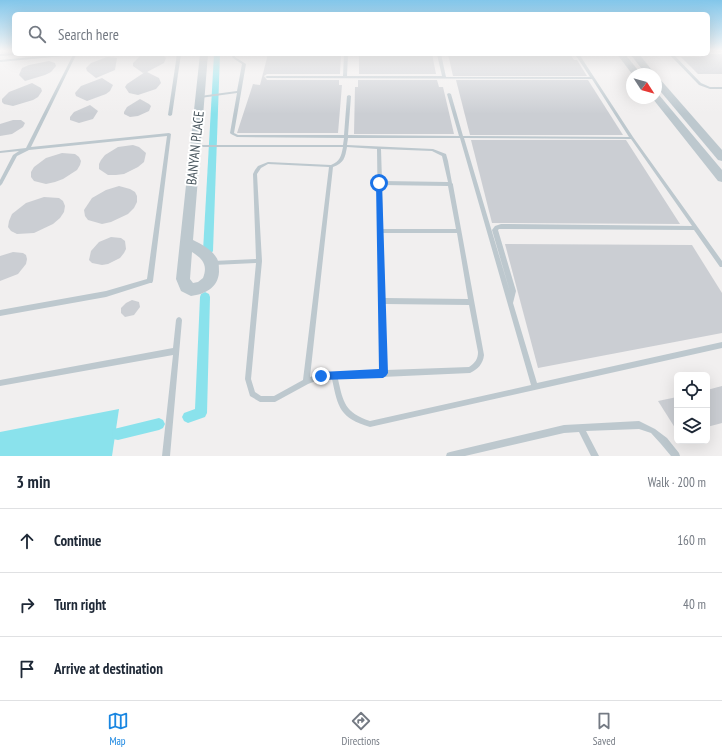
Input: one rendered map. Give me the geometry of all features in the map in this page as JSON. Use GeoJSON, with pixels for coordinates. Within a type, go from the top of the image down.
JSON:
{"type":"FeatureCollection","features":[{"type":"Feature","properties":{"kind":"street","name":"BANYAN PLACE"},"geometry":{"type":"LineString","coordinates":[[204,71],[204,97],[200,146],[186,242],[183,278],[184,285],[191,290],[199,289],[209,282],[212,278],[212,263]]}},
{"type":"Feature","properties":{"kind":"street"},"geometry":{"type":"LineString","coordinates":[[662,87],[722,157]]}},
{"type":"Feature","properties":{"kind":"street"},"geometry":{"type":"LineString","coordinates":[[662,104],[722,178]]}},
{"type":"Feature","properties":{"kind":"street"},"geometry":{"type":"LineString","coordinates":[[186,242],[210,258],[212,263]]}},
{"type":"Feature","properties":{"kind":"lane"},"geometry":{"type":"LineString","coordinates":[[0,184],[15,155],[28,149],[66,71]]}},
{"type":"Feature","properties":{"kind":"lane"},"geometry":{"type":"LineString","coordinates":[[170,115],[176,71]]}},
{"type":"Feature","properties":{"kind":"lane"},"geometry":{"type":"LineString","coordinates":[[243,71],[232,133],[234,135],[632,138]]}},
{"type":"Feature","properties":{"kind":"lane"},"geometry":{"type":"LineString","coordinates":[[345,71],[345,77]]}},
{"type":"Feature","properties":{"kind":"lane"},"geometry":{"type":"LineString","coordinates":[[443,71],[444,77]]}},
{"type":"Feature","properties":{"kind":"lane"},"geometry":{"type":"LineString","coordinates":[[589,71],[632,138],[722,265]]}},
{"type":"Feature","properties":{"kind":"lane"},"geometry":{"type":"LineString","coordinates":[[688,71],[700,84],[710,88],[722,88]]}},
{"type":"Feature","properties":{"kind":"lane"},"geometry":{"type":"LineString","coordinates":[[267,76],[593,78]]}},
{"type":"Feature","properties":{"kind":"lane"},"geometry":{"type":"LineString","coordinates":[[204,97],[239,92]]}},
{"type":"Feature","properties":{"kind":"lane"},"geometry":{"type":"LineString","coordinates":[[449,94],[460,137],[535,387]]}},
{"type":"Feature","properties":{"kind":"lane"},"geometry":{"type":"LineString","coordinates":[[200,146],[344,146],[433,150],[440,152],[446,160],[451,184],[482,359],[470,370],[321,376],[306,382],[275,399],[260,399],[252,394],[248,379],[259,261],[255,174],[261,165],[268,163],[331,166],[340,161],[344,146],[346,136],[349,96]]}},
{"type":"Feature","properties":{"kind":"lane"},"geometry":{"type":"LineString","coordinates":[[0,152],[170,134],[150,281],[106,294],[0,313]]}},
{"type":"Feature","properties":{"kind":"lane"},"geometry":{"type":"LineString","coordinates":[[379,148],[383,373]]}},
{"type":"Feature","properties":{"kind":"lane"},"geometry":{"type":"LineString","coordinates":[[306,382],[331,166]]}},
{"type":"Feature","properties":{"kind":"lane"},"geometry":{"type":"LineString","coordinates":[[379,183],[451,184]]}},
{"type":"Feature","properties":{"kind":"lane"},"geometry":{"type":"LineString","coordinates":[[511,305],[513,291],[495,230],[497,227],[696,228]]}},
{"type":"Feature","properties":{"kind":"lane"},"geometry":{"type":"LineString","coordinates":[[380,231],[459,231]]}},
{"type":"Feature","properties":{"kind":"lane"},"geometry":{"type":"LineString","coordinates":[[212,263],[259,261]]}},
{"type":"Feature","properties":{"kind":"lane"},"geometry":{"type":"LineString","coordinates":[[382,301],[472,302]]}},
{"type":"Feature","properties":{"kind":"lane"},"geometry":{"type":"LineString","coordinates":[[166,456],[179,320]]}},
{"type":"Feature","properties":{"kind":"lane"},"geometry":{"type":"LineString","coordinates":[[334,375],[340,402],[348,415],[356,421],[370,424],[722,345]]}},
{"type":"Feature","properties":{"kind":"lane"},"geometry":{"type":"LineString","coordinates":[[0,383],[176,351]]}},
{"type":"Feature","properties":{"kind":"lane"},"geometry":{"type":"LineString","coordinates":[[450,456],[564,429],[639,425],[653,431],[664,441],[676,456]]}},
{"type":"Feature","properties":{"kind":"lane"},"geometry":{"type":"LineString","coordinates":[[580,428],[595,456]]}},
{"type":"Feature","properties":{"kind":"water"},"geometry":{"type":"Polygon","coordinates":[[[119,409],[112,456],[0,456],[0,432],[119,409]]]}},
{"type":"Feature","properties":{"kind":"building"},"geometry":{"type":"Polygon","coordinates":[[[21,71],[52,71],[45,75],[25,81],[19,75],[21,71]]]}},
{"type":"Feature","properties":{"kind":"building"},"geometry":{"type":"Polygon","coordinates":[[[87,71],[112,71],[96,78],[87,71]]]}},
{"type":"Feature","properties":{"kind":"building"},"geometry":{"type":"Polygon","coordinates":[[[141,71],[148,71],[147,72],[159,78],[161,83],[156,89],[138,95],[129,93],[125,87],[127,84],[145,72],[143,73],[141,71]]]}},
{"type":"Feature","properties":{"kind":"building"},"geometry":{"type":"Polygon","coordinates":[[[264,71],[340,71],[340,74],[267,74],[264,76],[267,80],[339,80],[339,85],[342,85],[338,133],[237,133],[253,84],[260,85],[264,71]]]}},
{"type":"Feature","properties":{"kind":"building"},"geometry":{"type":"Polygon","coordinates":[[[359,71],[435,71],[436,74],[359,74],[359,71]]]}},
{"type":"Feature","properties":{"kind":"building"},"geometry":{"type":"Polygon","coordinates":[[[452,71],[584,71],[587,76],[453,76],[452,71]]]}},
{"type":"Feature","properties":{"kind":"building"},"geometry":{"type":"Polygon","coordinates":[[[695,71],[722,71],[722,74],[698,74],[695,71]]]}},
{"type":"Feature","properties":{"kind":"building"},"geometry":{"type":"Polygon","coordinates":[[[102,78],[113,85],[110,91],[106,94],[87,101],[76,96],[75,93],[81,86],[102,78]]]}},
{"type":"Feature","properties":{"kind":"building"},"geometry":{"type":"Polygon","coordinates":[[[358,80],[437,80],[439,87],[443,87],[454,134],[354,134],[355,87],[358,87],[358,80]]]}},
{"type":"Feature","properties":{"kind":"building"},"geometry":{"type":"Polygon","coordinates":[[[456,80],[588,80],[623,135],[470,135],[456,80]]]}},
{"type":"Feature","properties":{"kind":"building"},"geometry":{"type":"Polygon","coordinates":[[[32,83],[41,88],[42,91],[38,97],[13,106],[2,102],[2,99],[9,92],[32,83]]]}},
{"type":"Feature","properties":{"kind":"building"},"geometry":{"type":"Polygon","coordinates":[[[140,99],[151,106],[149,111],[138,116],[130,117],[124,114],[127,107],[140,99]]]}},
{"type":"Feature","properties":{"kind":"building"},"geometry":{"type":"Polygon","coordinates":[[[90,105],[98,111],[93,119],[79,123],[70,120],[70,117],[74,112],[90,105]]]}},
{"type":"Feature","properties":{"kind":"building"},"geometry":{"type":"Polygon","coordinates":[[[13,120],[21,120],[25,123],[23,127],[12,134],[0,136],[0,124],[13,120]]]}},
{"type":"Feature","properties":{"kind":"building"},"geometry":{"type":"Polygon","coordinates":[[[471,140],[626,140],[680,224],[492,223],[471,140]]]}},
{"type":"Feature","properties":{"kind":"building"},"geometry":{"type":"Polygon","coordinates":[[[133,145],[139,147],[146,153],[144,162],[138,167],[124,174],[116,175],[108,175],[99,169],[99,164],[105,155],[118,147],[133,145]]]}},
{"type":"Feature","properties":{"kind":"building"},"geometry":{"type":"Polygon","coordinates":[[[62,153],[75,154],[79,157],[81,161],[77,170],[55,182],[46,184],[34,181],[31,177],[31,172],[34,167],[46,158],[62,153]]]}},
{"type":"Feature","properties":{"kind":"building"},"geometry":{"type":"Polygon","coordinates":[[[119,186],[135,192],[137,202],[134,208],[128,214],[111,222],[102,224],[88,220],[85,216],[84,210],[92,198],[106,190],[119,186]]]}},
{"type":"Feature","properties":{"kind":"building"},"geometry":{"type":"Polygon","coordinates":[[[44,197],[59,198],[63,201],[65,206],[64,212],[60,218],[53,224],[34,233],[17,234],[11,231],[8,227],[12,214],[26,203],[44,197]]]}},
{"type":"Feature","properties":{"kind":"building"},"geometry":{"type":"Polygon","coordinates":[[[111,237],[121,238],[125,241],[126,249],[124,253],[120,258],[108,264],[102,265],[92,263],[89,260],[91,251],[99,242],[111,237]]]}},
{"type":"Feature","properties":{"kind":"building"},"geometry":{"type":"Polygon","coordinates":[[[505,244],[692,245],[722,293],[722,333],[538,368],[505,244]]]}},
{"type":"Feature","properties":{"kind":"building"},"geometry":{"type":"Polygon","coordinates":[[[13,252],[23,253],[26,255],[26,264],[18,274],[0,281],[0,256],[13,252]]]}},
{"type":"Feature","properties":{"kind":"building"},"geometry":{"type":"Polygon","coordinates":[[[132,300],[139,302],[140,307],[134,315],[125,317],[121,313],[121,308],[132,300]]]}},
{"type":"Feature","properties":{"kind":"building"},"geometry":{"type":"Polygon","coordinates":[[[722,386],[722,423],[710,426],[710,408],[710,389],[722,386]]]}},
{"type":"Feature","properties":{"kind":"building"},"geometry":{"type":"Polygon","coordinates":[[[674,398],[674,426],[658,401],[674,398]]]}},
{"type":"Feature","properties":{"kind":"waterway"},"geometry":{"type":"LineString","coordinates":[[208,251],[216,71]]}},
{"type":"Feature","properties":{"kind":"waterway"},"geometry":{"type":"LineString","coordinates":[[188,417],[201,413],[205,297]]}},
{"type":"Feature","properties":{"kind":"waterway"},"geometry":{"type":"LineString","coordinates":[[118,434],[159,424]]}},
{"type":"Feature","properties":{"kind":"route"},"geometry":{"type":"LineString","coordinates":[[321,376],[383,373],[379,183]]}}]}
